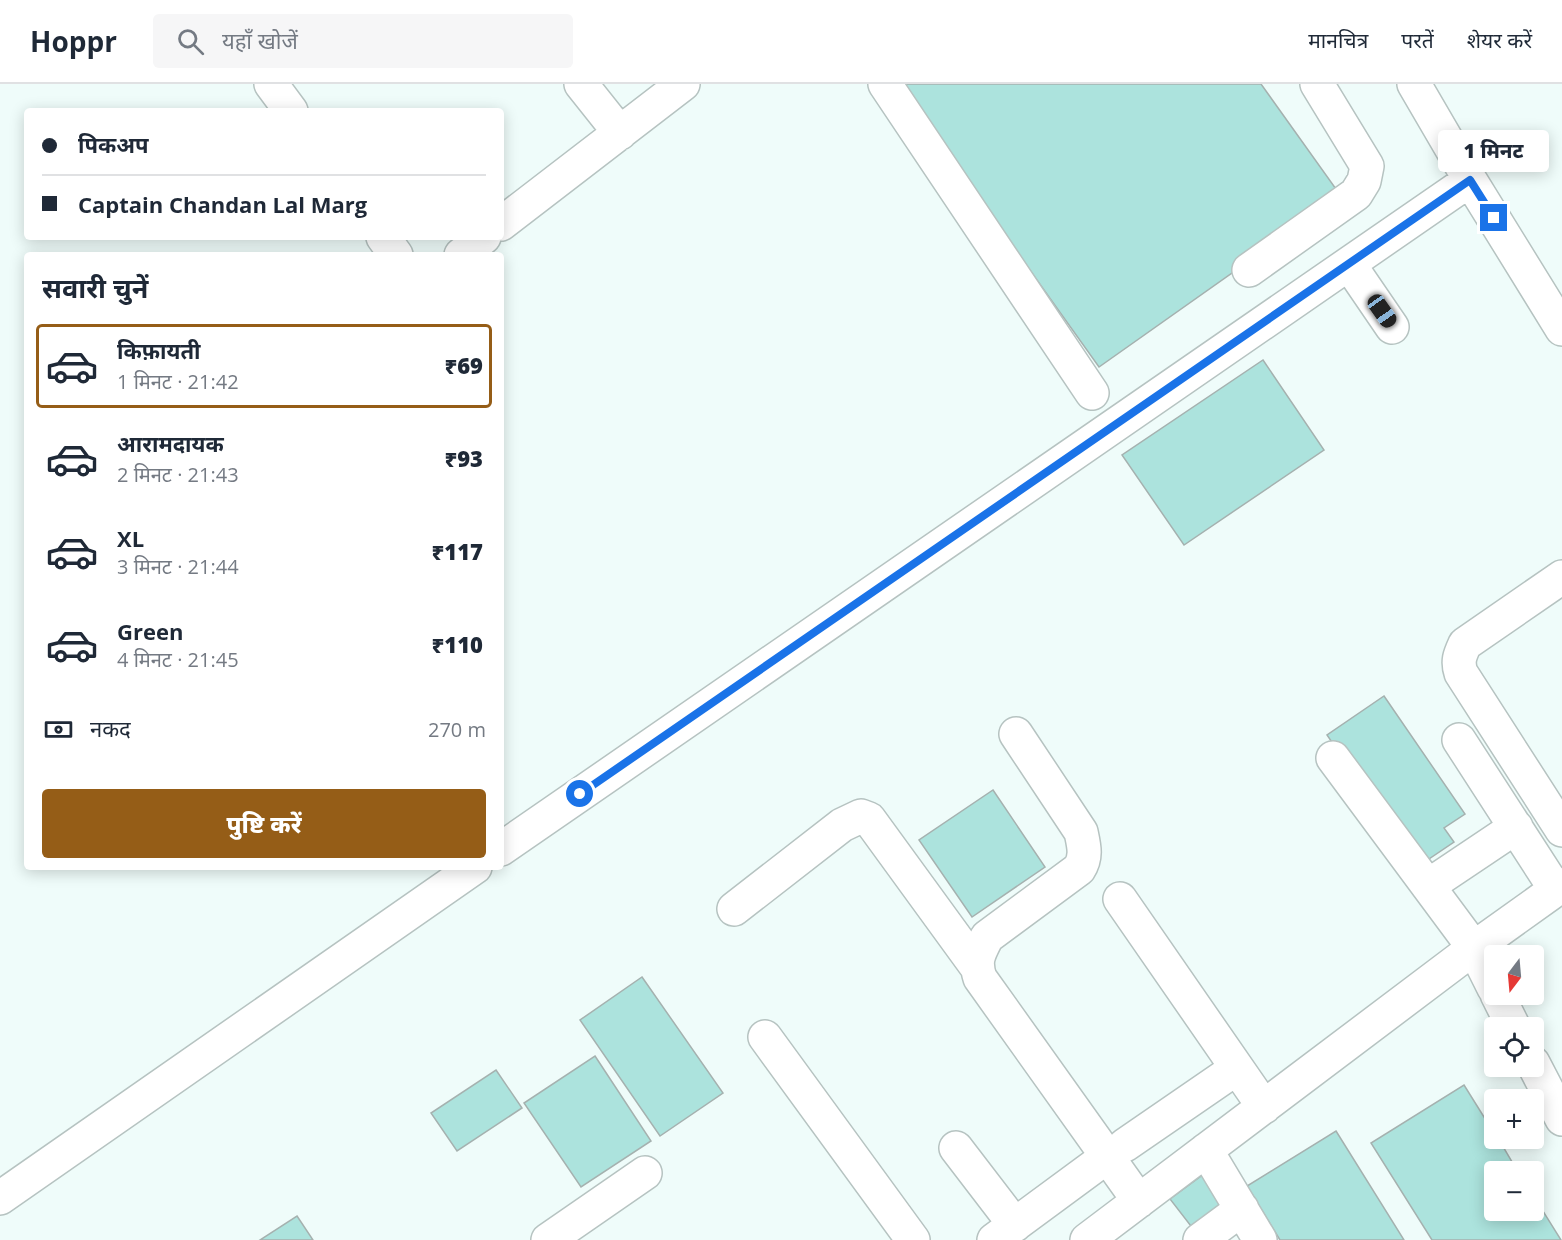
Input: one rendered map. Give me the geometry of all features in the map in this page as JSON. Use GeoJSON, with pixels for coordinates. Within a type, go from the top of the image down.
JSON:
{"type":"FeatureCollection","features":[{"type":"Feature","properties":{"kind":"street"},"geometry":{"type":"LineString","coordinates":[[271,84],[289,108]]}},
{"type":"Feature","properties":{"kind":"street"},"geometry":{"type":"LineString","coordinates":[[581,84],[620,133]]}},
{"type":"Feature","properties":{"kind":"street"},"geometry":{"type":"LineString","coordinates":[[504,222],[683,84]]}},
{"type":"Feature","properties":{"kind":"street"},"geometry":{"type":"LineString","coordinates":[[885,84],[1092,393]]}},
{"type":"Feature","properties":{"kind":"street"},"geometry":{"type":"LineString","coordinates":[[1250,270],[1356,194],[1364,182],[1367,166],[1317,84]]}},
{"type":"Feature","properties":{"kind":"street"},"geometry":{"type":"LineString","coordinates":[[1414,84],[1470,180],[1551,284],[1562,329]]}},
{"type":"Feature","properties":{"kind":"street"},"geometry":{"type":"LineString","coordinates":[[504,847],[1470,180]]}},
{"type":"Feature","properties":{"kind":"street"},"geometry":{"type":"LineString","coordinates":[[464,252],[480,240]]}},
{"type":"Feature","properties":{"kind":"street"},"geometry":{"type":"LineString","coordinates":[[1349,264],[1392,327]]}},
{"type":"Feature","properties":{"kind":"street"},"geometry":{"type":"LineString","coordinates":[[1562,577],[1465,644],[1458,663],[1461,673],[1562,830]]}},
{"type":"Feature","properties":{"kind":"street"},"geometry":{"type":"LineString","coordinates":[[976,966],[979,952],[987,937],[1079,869],[1084,862],[1085,851],[1081,832],[1016,734]]}},
{"type":"Feature","properties":{"kind":"street"},"geometry":{"type":"LineString","coordinates":[[1087,1240],[1474,948],[1559,887],[1516,827],[1459,740]]}},
{"type":"Feature","properties":{"kind":"street"},"geometry":{"type":"LineString","coordinates":[[1333,758],[1474,948],[1484,968]]}},
{"type":"Feature","properties":{"kind":"street"},"geometry":{"type":"LineString","coordinates":[[734,909],[842,825],[861,816],[869,819],[976,966],[980,978],[1116,1151],[1147,1195]]}},
{"type":"Feature","properties":{"kind":"street"},"geometry":{"type":"LineString","coordinates":[[1428,886],[1516,827]]}},
{"type":"Feature","properties":{"kind":"street"},"geometry":{"type":"LineString","coordinates":[[0,1198],[471,870]]}},
{"type":"Feature","properties":{"kind":"street"},"geometry":{"type":"LineString","coordinates":[[1120,899],[1264,1107]]}},
{"type":"Feature","properties":{"kind":"street"},"geometry":{"type":"LineString","coordinates":[[765,1037],[913,1240]]}},
{"type":"Feature","properties":{"kind":"street"},"geometry":{"type":"LineString","coordinates":[[956,1148],[1004,1233],[1116,1151],[1237,1068]]}},
{"type":"Feature","properties":{"kind":"street"},"geometry":{"type":"LineString","coordinates":[[1540,1077],[1562,1119]]}},
{"type":"Feature","properties":{"kind":"street"},"geometry":{"type":"LineString","coordinates":[[1093,1098],[1116,1151]]}},
{"type":"Feature","properties":{"kind":"street"},"geometry":{"type":"LineString","coordinates":[[1206,1150],[1260,1240]]}},
{"type":"Feature","properties":{"kind":"street"},"geometry":{"type":"LineString","coordinates":[[548,1240],[645,1173]]}},
{"type":"Feature","properties":{"kind":"street"},"geometry":{"type":"LineString","coordinates":[[1200,1240],[1242,1209]]}},
{"type":"Feature","properties":{"kind":"building"},"geometry":{"type":"Polygon","coordinates":[[[897,84],[1261,84],[1341,196],[1099,367],[897,84]]]}},
{"type":"Feature","properties":{"kind":"building"},"geometry":{"type":"Polygon","coordinates":[[[1263,360],[1324,450],[1184,545],[1122,455],[1263,360]]]}},
{"type":"Feature","properties":{"kind":"building"},"geometry":{"type":"Polygon","coordinates":[[[1384,696],[1465,814],[1444,828],[1454,842],[1417,867],[1327,735],[1384,696]]]}},
{"type":"Feature","properties":{"kind":"building"},"geometry":{"type":"Polygon","coordinates":[[[993,790],[1045,867],[972,917],[919,840],[993,790]]]}},
{"type":"Feature","properties":{"kind":"building"},"geometry":{"type":"Polygon","coordinates":[[[642,977],[723,1093],[660,1136],[580,1020],[642,977]]]}},
{"type":"Feature","properties":{"kind":"building"},"geometry":{"type":"Polygon","coordinates":[[[595,1056],[651,1141],[581,1187],[524,1103],[595,1056]]]}},
{"type":"Feature","properties":{"kind":"building"},"geometry":{"type":"Polygon","coordinates":[[[496,1070],[522,1108],[457,1151],[431,1113],[496,1070]]]}},
{"type":"Feature","properties":{"kind":"building"},"geometry":{"type":"Polygon","coordinates":[[[1464,1085],[1484,1117],[1484,1149],[1504,1149],[1512,1161],[1484,1161],[1484,1221],[1544,1221],[1544,1213],[1561,1240],[1432,1240],[1371,1143],[1464,1085]]]}},
{"type":"Feature","properties":{"kind":"building"},"geometry":{"type":"Polygon","coordinates":[[[1336,1131],[1404,1240],[1280,1240],[1247,1186],[1336,1131]]]}},
{"type":"Feature","properties":{"kind":"building"},"geometry":{"type":"Polygon","coordinates":[[[1208,1171],[1231,1203],[1194,1230],[1170,1199],[1208,1171]]]}},
{"type":"Feature","properties":{"kind":"building"},"geometry":{"type":"Polygon","coordinates":[[[297,1216],[313,1240],[260,1240],[297,1216]]]}},
{"type":"Feature","properties":{"kind":"route"},"geometry":{"type":"LineString","coordinates":[[580,794],[1470,180],[1494,218]]}}]}
